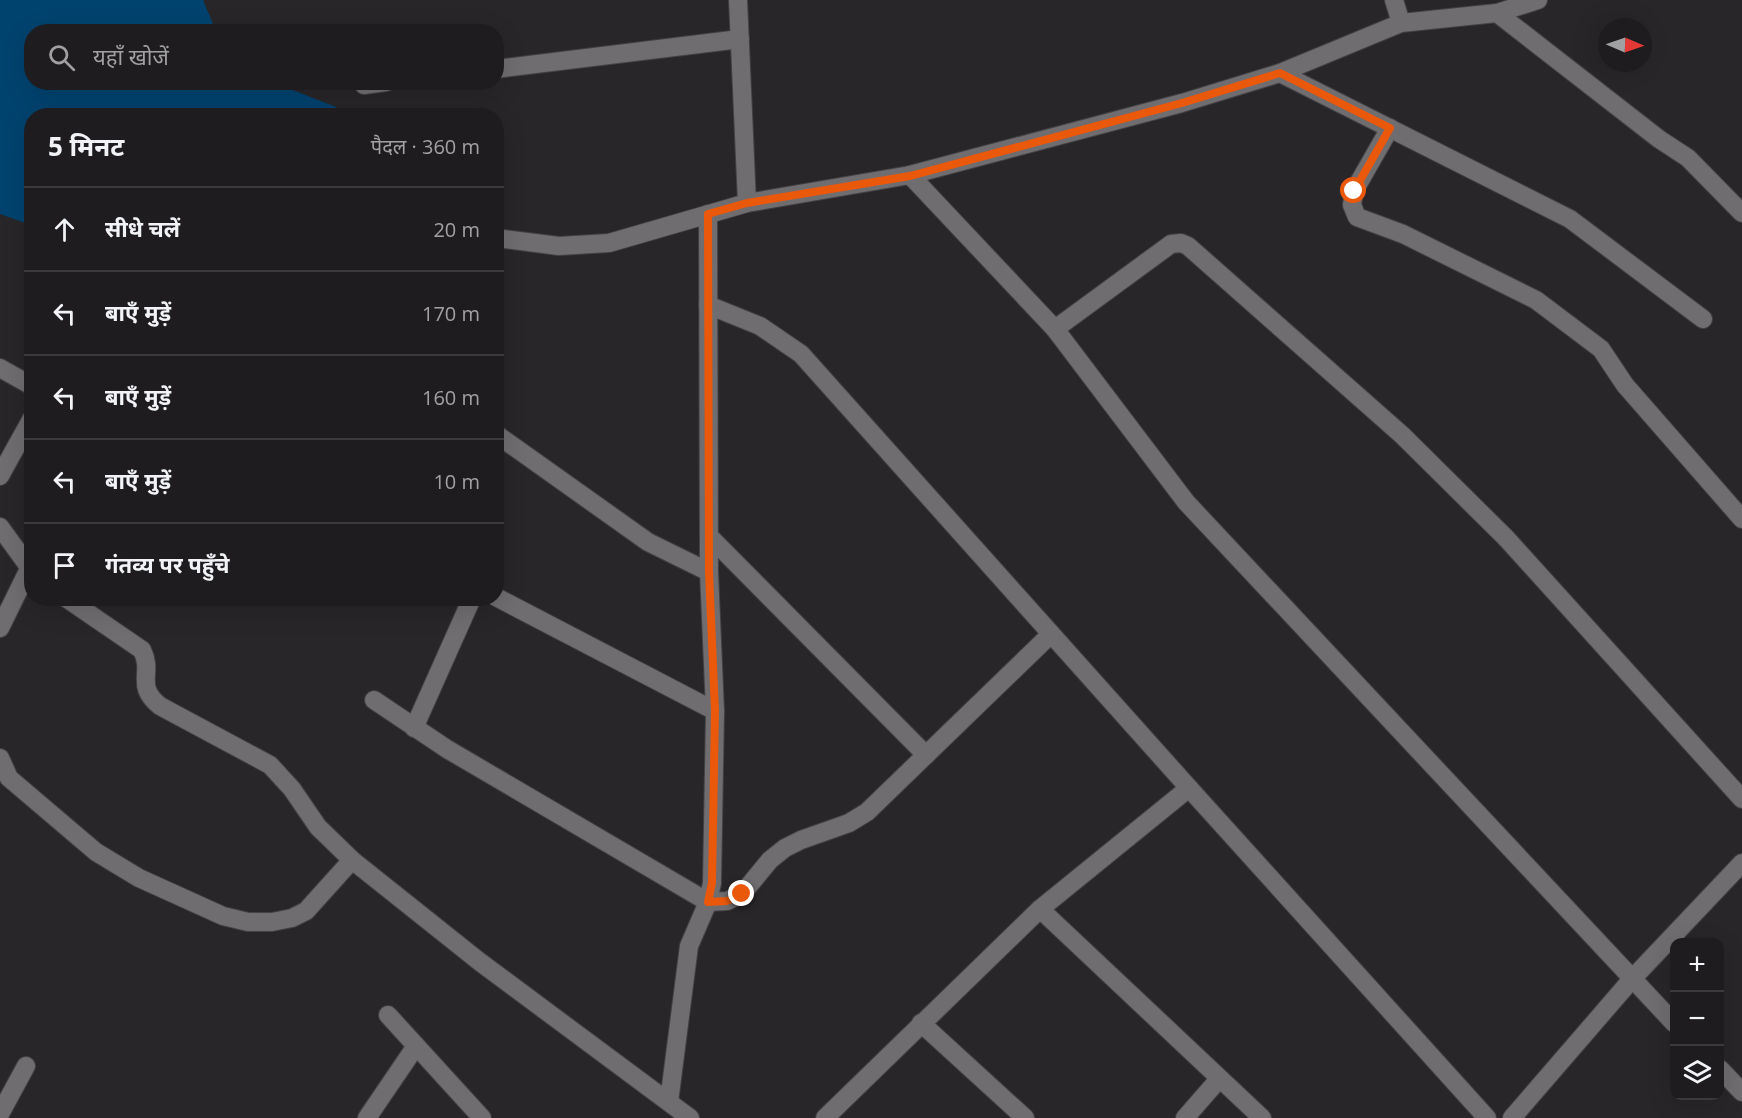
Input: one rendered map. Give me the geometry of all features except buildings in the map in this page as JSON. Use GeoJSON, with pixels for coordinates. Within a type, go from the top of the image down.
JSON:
{"type":"FeatureCollection","features":[{"type":"Feature","properties":{"kind":"street"},"geometry":{"type":"LineString","coordinates":[[738,0],[747,203]]}},
{"type":"Feature","properties":{"kind":"street"},"geometry":{"type":"LineString","coordinates":[[1394,0],[1401,23]]}},
{"type":"Feature","properties":{"kind":"street"},"geometry":{"type":"LineString","coordinates":[[504,239],[559,246],[609,243],[747,203],[910,176],[1182,103],[1280,73],[1401,23],[1497,13],[1538,0]]}},
{"type":"Feature","properties":{"kind":"street"},"geometry":{"type":"LineString","coordinates":[[1497,13],[1659,139],[1689,158],[1742,213]]}},
{"type":"Feature","properties":{"kind":"street"},"geometry":{"type":"LineString","coordinates":[[504,68],[740,39]]}},
{"type":"Feature","properties":{"kind":"street"},"geometry":{"type":"LineString","coordinates":[[1280,73],[1570,219],[1702,320]]}},
{"type":"Feature","properties":{"kind":"street"},"geometry":{"type":"LineString","coordinates":[[1390,128],[1354,191],[1352,205],[1357,217],[1403,234],[1536,300],[1601,349],[1625,385],[1742,519]]}},
{"type":"Feature","properties":{"kind":"street"},"geometry":{"type":"LineString","coordinates":[[910,176],[1055,329],[1186,502],[1670,1019]]}},
{"type":"Feature","properties":{"kind":"street"},"geometry":{"type":"LineString","coordinates":[[669,1102],[689,946],[708,902],[712,883],[715,711],[709,572],[708,214]]}},
{"type":"Feature","properties":{"kind":"street"},"geometry":{"type":"LineString","coordinates":[[1055,329],[1171,244],[1181,243],[1188,246],[1402,435],[1442,474],[1506,538],[1742,800]]}},
{"type":"Feature","properties":{"kind":"street"},"geometry":{"type":"LineString","coordinates":[[708,305],[760,326],[801,354],[1487,1118]]}},
{"type":"Feature","properties":{"kind":"street"},"geometry":{"type":"LineString","coordinates":[[0,368],[24,382]]}},
{"type":"Feature","properties":{"kind":"street"},"geometry":{"type":"LineString","coordinates":[[0,476],[24,432]]}},
{"type":"Feature","properties":{"kind":"street"},"geometry":{"type":"LineString","coordinates":[[504,440],[648,542],[709,572]]}},
{"type":"Feature","properties":{"kind":"street"},"geometry":{"type":"LineString","coordinates":[[0,527],[24,561]]}},
{"type":"Feature","properties":{"kind":"street"},"geometry":{"type":"LineString","coordinates":[[709,536],[926,755]]}},
{"type":"Feature","properties":{"kind":"street"},"geometry":{"type":"LineString","coordinates":[[0,628],[24,582]]}},
{"type":"Feature","properties":{"kind":"street"},"geometry":{"type":"LineString","coordinates":[[504,601],[715,711]]}},
{"type":"Feature","properties":{"kind":"street"},"geometry":{"type":"LineString","coordinates":[[78,606],[142,650],[147,660],[145,687],[150,697],[160,706],[270,765],[292,789],[318,827],[352,860],[480,962],[690,1118]]}},
{"type":"Feature","properties":{"kind":"street"},"geometry":{"type":"LineString","coordinates":[[414,728],[468,606]]}},
{"type":"Feature","properties":{"kind":"street"},"geometry":{"type":"LineString","coordinates":[[374,700],[414,728],[708,902],[727,901],[742,894],[770,860],[785,848],[849,823],[867,812],[1051,634]]}},
{"type":"Feature","properties":{"kind":"street"},"geometry":{"type":"LineString","coordinates":[[0,758],[9,778],[96,852],[139,878],[223,916],[248,922],[272,922],[292,918],[306,911],[352,860]]}},
{"type":"Feature","properties":{"kind":"street"},"geometry":{"type":"LineString","coordinates":[[825,1118],[1040,909],[1189,788]]}},
{"type":"Feature","properties":{"kind":"street"},"geometry":{"type":"LineString","coordinates":[[1512,1118],[1632,980],[1742,863]]}},
{"type":"Feature","properties":{"kind":"street"},"geometry":{"type":"LineString","coordinates":[[1040,909],[1262,1118]]}},
{"type":"Feature","properties":{"kind":"street"},"geometry":{"type":"LineString","coordinates":[[388,1015],[482,1118]]}},
{"type":"Feature","properties":{"kind":"street"},"geometry":{"type":"LineString","coordinates":[[921,1023],[1025,1118]]}},
{"type":"Feature","properties":{"kind":"street"},"geometry":{"type":"LineString","coordinates":[[367,1118],[416,1046]]}},
{"type":"Feature","properties":{"kind":"street"},"geometry":{"type":"LineString","coordinates":[[0,1114],[26,1066]]}},
{"type":"Feature","properties":{"kind":"street"},"geometry":{"type":"LineString","coordinates":[[1724,1074],[1742,1092]]}},
{"type":"Feature","properties":{"kind":"street"},"geometry":{"type":"LineString","coordinates":[[1185,1118],[1219,1079]]}},
{"type":"Feature","properties":{"kind":"water"},"geometry":{"type":"Polygon","coordinates":[[[0,0],[203,0],[213,24],[24,24],[24,90],[293,90],[336,107],[24,108],[24,223],[0,214],[0,0]]]}},
{"type":"Feature","properties":{"kind":"route"},"geometry":{"type":"LineString","coordinates":[[742,894],[727,901],[708,902],[712,883],[715,711],[709,572],[708,214],[747,203],[910,176],[1182,103],[1280,73],[1390,128],[1354,191]]}}]}
